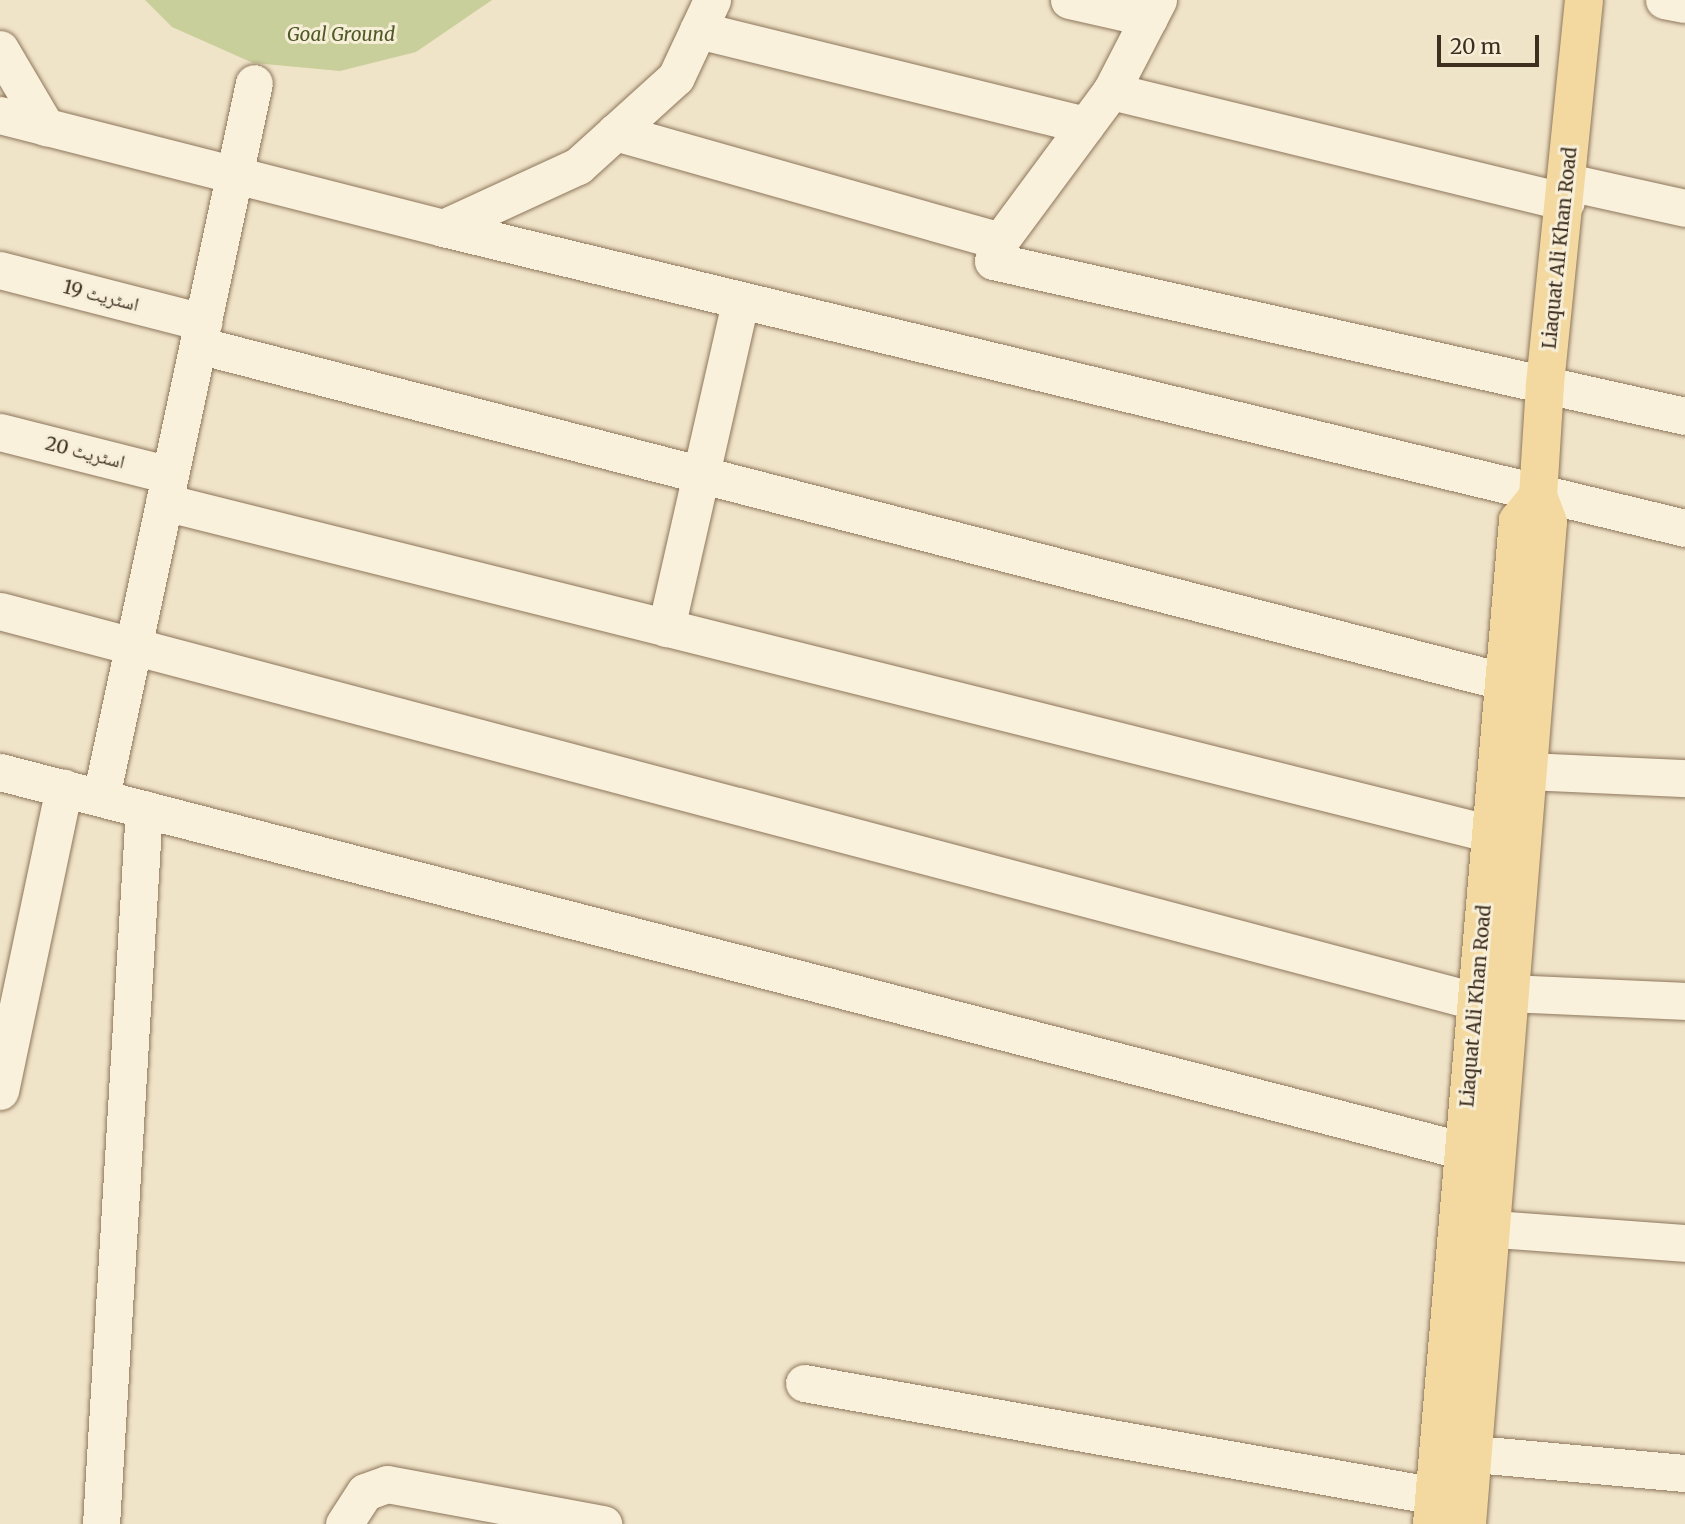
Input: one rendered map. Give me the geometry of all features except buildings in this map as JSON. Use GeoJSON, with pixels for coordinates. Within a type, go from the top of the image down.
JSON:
{"type":"FeatureCollection","features":[{"type":"Feature","properties":{"kind":"main road","name":"Liaquat Ali Khan Road"},"geometry":{"type":"LineString","coordinates":[[1492,997],[1529,771],[1548,522],[1538,496],[1545,384],[1567,192],[1577,2]]}},
{"type":"Feature","properties":{"kind":"main road","name":"Liaquat Ali Khan Road"},"geometry":{"type":"LineString","coordinates":[[1451,1512],[1482,1158],[1492,997],[1492,834],[1518,521],[1538,496]]}},
{"type":"Feature","properties":{"kind":"main road","name":"Liaquat Ali Khan Road"},"geometry":{"type":"LineString","coordinates":[[1451,1512],[1475,1454],[1495,1229],[1482,1158]]}},
{"type":"Feature","properties":{"kind":"street"},"geometry":{"type":"LineString","coordinates":[[1069,0],[1153,9],[1111,90],[1000,241],[993,261],[1685,416]]}},
{"type":"Feature","properties":{"kind":"street"},"geometry":{"type":"LineString","coordinates":[[1664,0],[1685,4]]}},
{"type":"Feature","properties":{"kind":"street"},"geometry":{"type":"LineString","coordinates":[[443,228],[578,166],[676,77],[705,15],[1086,125]]}},
{"type":"Feature","properties":{"kind":"street"},"geometry":{"type":"LineString","coordinates":[[0,50],[46,127]]}},
{"type":"Feature","properties":{"kind":"street"},"geometry":{"type":"LineString","coordinates":[[101,797],[254,83]]}},
{"type":"Feature","properties":{"kind":"street"},"geometry":{"type":"LineString","coordinates":[[1111,90],[1567,192],[1685,208]]}},
{"type":"Feature","properties":{"kind":"street"},"geometry":{"type":"LineString","coordinates":[[0,115],[234,177],[1538,496],[1685,528]]}},
{"type":"Feature","properties":{"kind":"street"},"geometry":{"type":"LineString","coordinates":[[615,132],[1000,241]]}},
{"type":"Feature","properties":{"kind":"street","name":"اسٹریٹ 19"},"geometry":{"type":"LineString","coordinates":[[0,270],[200,333],[699,475],[1506,682]]}},
{"type":"Feature","properties":{"kind":"street"},"geometry":{"type":"LineString","coordinates":[[666,628],[740,300]]}},
{"type":"Feature","properties":{"kind":"street","name":"اسٹریٹ 20"},"geometry":{"type":"LineString","coordinates":[[0,432],[167,489],[666,628],[1492,834]]}},
{"type":"Feature","properties":{"kind":"street"},"geometry":{"type":"LineString","coordinates":[[0,611],[1492,997],[1685,1001]]}},
{"type":"Feature","properties":{"kind":"street"},"geometry":{"type":"LineString","coordinates":[[1529,771],[1685,778]]}},
{"type":"Feature","properties":{"kind":"street"},"geometry":{"type":"LineString","coordinates":[[0,772],[1482,1158]]}},
{"type":"Feature","properties":{"kind":"street"},"geometry":{"type":"LineString","coordinates":[[0,1091],[64,788]]}},
{"type":"Feature","properties":{"kind":"street"},"geometry":{"type":"LineString","coordinates":[[101,1524],[144,808]]}},
{"type":"Feature","properties":{"kind":"street"},"geometry":{"type":"LineString","coordinates":[[1495,1229],[1685,1243]]}},
{"type":"Feature","properties":{"kind":"street"},"geometry":{"type":"LineString","coordinates":[[804,1383],[1451,1512]]}},
{"type":"Feature","properties":{"kind":"street"},"geometry":{"type":"LineString","coordinates":[[1475,1454],[1685,1473]]}},
{"type":"Feature","properties":{"kind":"street"},"geometry":{"type":"LineString","coordinates":[[344,1524],[365,1492],[387,1484],[603,1524]]}},
{"type":"Feature","properties":{"kind":"green space","name":"Goal Ground"},"geometry":{"type":"Polygon","coordinates":[[[145,0],[492,0],[416,52],[340,71],[253,63],[172,27],[145,0]]]}}]}
